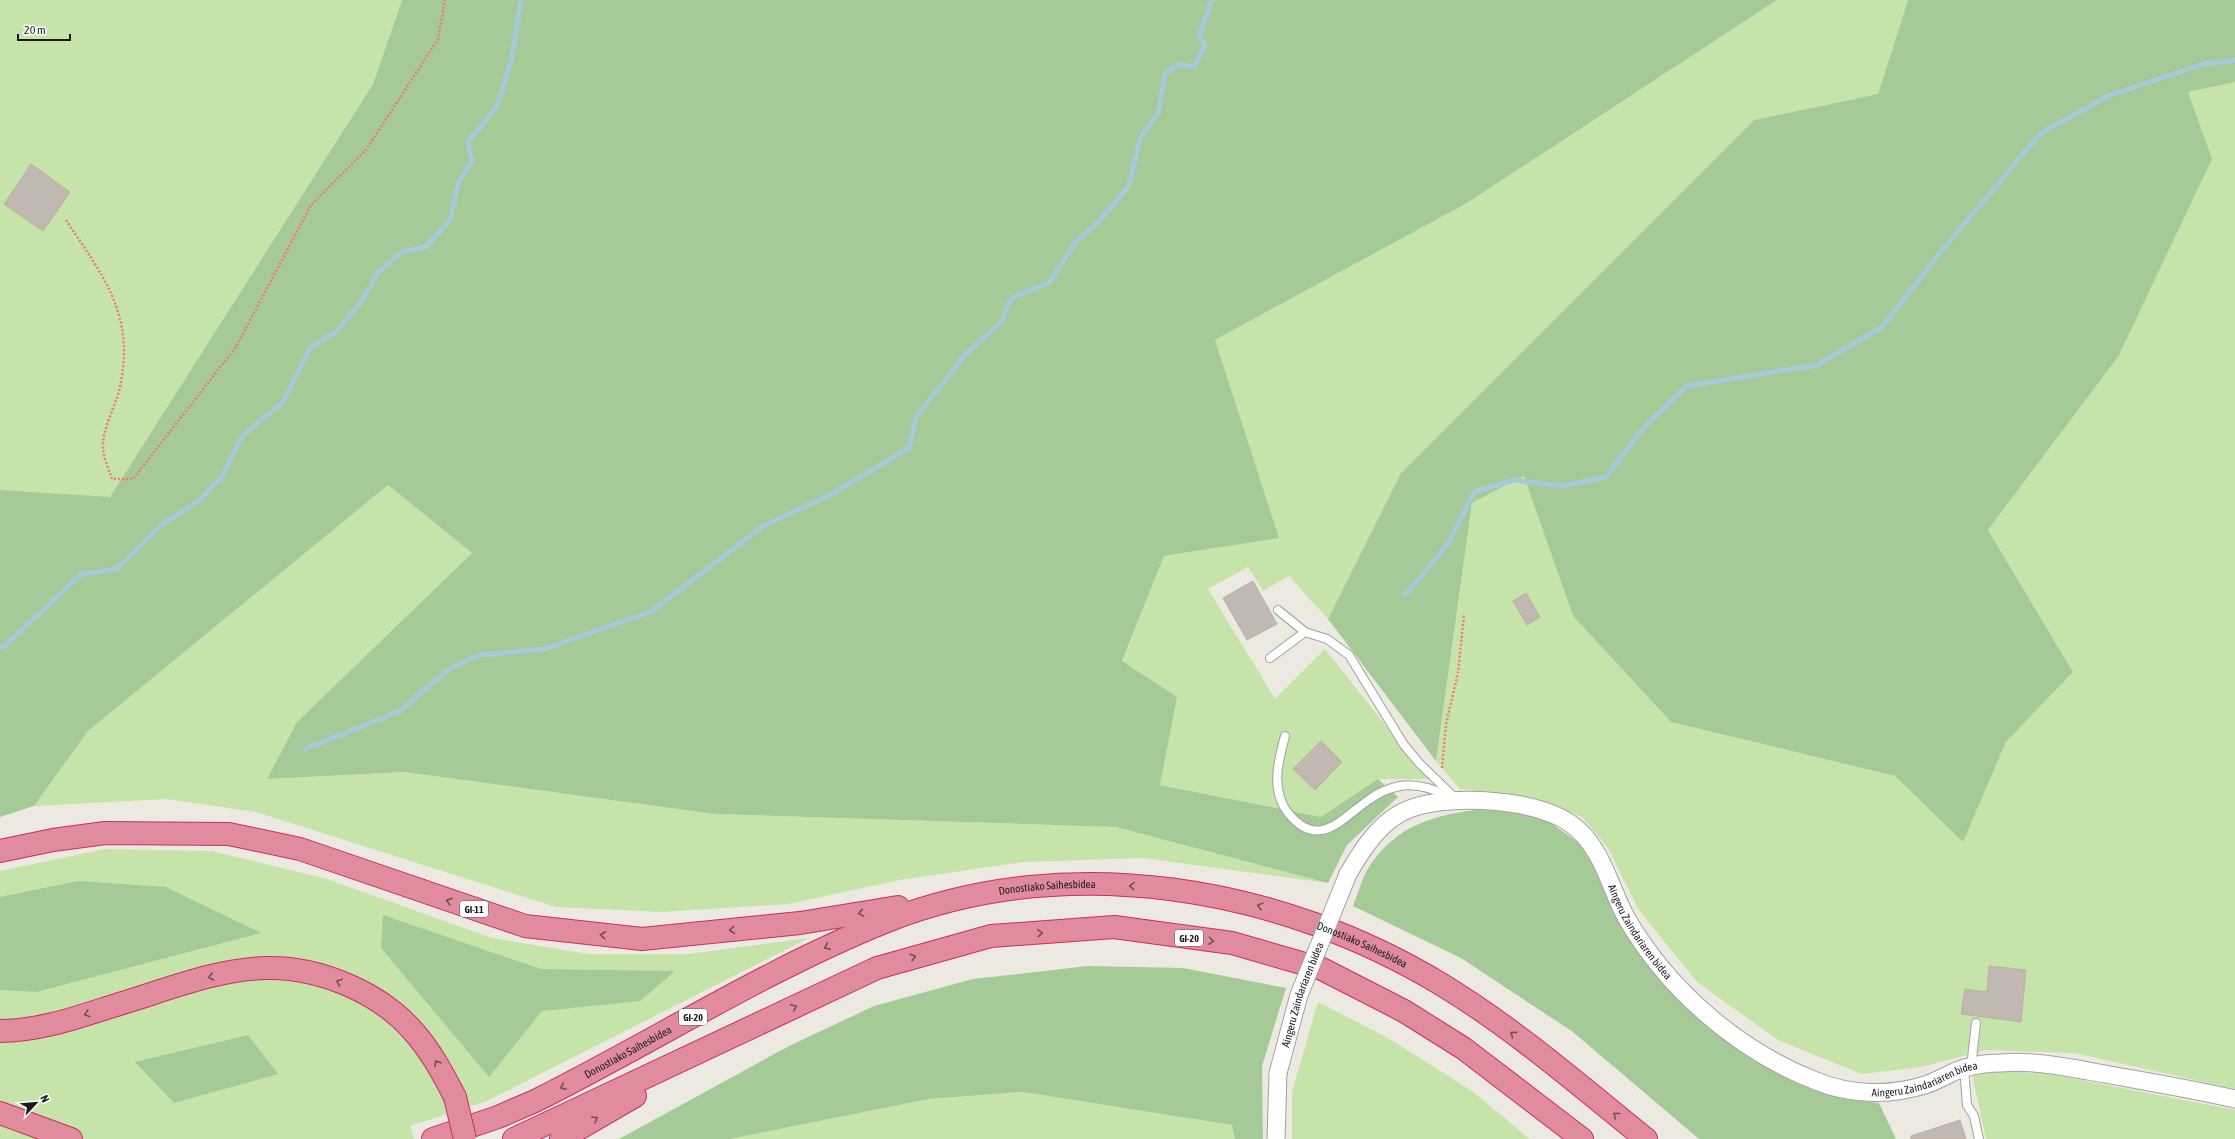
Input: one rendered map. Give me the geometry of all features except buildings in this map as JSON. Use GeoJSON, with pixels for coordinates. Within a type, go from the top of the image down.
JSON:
{"type":"FeatureCollection","features":[{"type":"Feature","properties":{"kind":"highway","name":"GI-11"},"geometry":{"type":"LineString","coordinates":[[0,851],[53,840],[105,833],[229,834],[300,849],[525,926],[642,939],[800,923],[955,898]]}},
{"type":"Feature","properties":{"kind":"highway","name":"Donostiako Saihesbidea"},"geometry":{"type":"LineString","coordinates":[[433,1139],[498,1117],[535,1101],[826,947],[890,920],[955,898],[1045,886],[1106,884],[1144,886],[1221,897],[1297,917],[1371,946],[1445,987],[1487,1014],[1646,1139]]}},
{"type":"Feature","properties":{"kind":"highway","name":"GI-20"},"geometry":{"type":"LineString","coordinates":[[514,1139],[877,968],[991,936],[1114,927],[1232,944],[1322,969],[1404,1011],[1462,1048],[1582,1139]]}},
{"type":"Feature","properties":{"kind":"highway"},"geometry":{"type":"LineString","coordinates":[[0,1030],[56,1023],[189,982],[228,973],[267,968],[308,972],[346,985],[382,1004],[413,1030],[437,1062],[455,1097],[465,1139]]}},
{"type":"Feature","properties":{"kind":"highway"},"geometry":{"type":"LineString","coordinates":[[561,1139],[758,1024]]}},
{"type":"Feature","properties":{"kind":"highway"},"geometry":{"type":"LineString","coordinates":[[0,1113],[71,1139]]}},
{"type":"Feature","properties":{"kind":"street","name":"Aingeru Zaindariaren bidea"},"geometry":{"type":"LineString","coordinates":[[1276,1139],[1278,1073],[1299,995],[1348,874],[1363,846],[1384,825],[1411,808],[1481,800],[1519,805],[1549,812],[1572,825],[1593,846],[1609,876],[1626,916],[1643,944],[1688,996],[1710,1018],[1759,1052],[1817,1082],[1853,1092],[1888,1092],[1925,1085],[1968,1068],[2002,1062],[2054,1065],[2235,1099]]}},
{"type":"Feature","properties":{"kind":"lane"},"geometry":{"type":"LineString","coordinates":[[1278,610],[1305,632],[1327,639],[1349,655],[1404,745],[1420,764],[1459,802]]}},
{"type":"Feature","properties":{"kind":"lane"},"geometry":{"type":"LineString","coordinates":[[1270,658],[1305,632]]}},
{"type":"Feature","properties":{"kind":"lane"},"geometry":{"type":"LineString","coordinates":[[1285,736],[1277,765],[1278,793],[1287,812],[1297,824],[1313,831],[1329,828],[1346,819],[1371,797],[1402,786],[1431,789],[1459,802]]}},
{"type":"Feature","properties":{"kind":"lane"},"geometry":{"type":"LineString","coordinates":[[1976,1023],[1968,1068],[1967,1105],[1974,1116],[1979,1139]]}},
{"type":"Feature","properties":{"kind":"path"},"geometry":{"type":"LineString","coordinates":[[66,220],[105,280],[120,313],[124,348],[121,383],[107,426],[103,449],[112,479],[133,479],[236,347],[312,205],[366,150],[438,39],[445,0]]}},
{"type":"Feature","properties":{"kind":"path"},"geometry":{"type":"LineString","coordinates":[[1442,770],[1446,724],[1458,673],[1464,614]]}},
{"type":"Feature","properties":{"kind":"green space"},"geometry":{"type":"Polygon","coordinates":[[[0,0],[402,0],[373,84],[110,498],[0,490],[0,0]]]}},
{"type":"Feature","properties":{"kind":"green space"},"geometry":{"type":"Polygon","coordinates":[[[402,0],[1777,0],[1467,203],[1215,340],[1279,538],[1164,556],[1122,661],[1177,697],[1160,785],[1321,817],[1378,779],[1398,797],[1347,845],[1328,883],[1116,827],[715,814],[404,772],[267,779],[297,722],[472,553],[388,485],[88,731],[34,806],[0,817],[0,490],[110,497],[373,84],[402,0]]]}},
{"type":"Feature","properties":{"kind":"green space"},"geometry":{"type":"Polygon","coordinates":[[[1777,0],[1908,0],[1878,94],[1754,120],[1401,473],[1328,619],[1289,576],[1263,591],[1248,567],[1208,589],[1275,699],[1325,649],[1428,779],[1378,779],[1321,817],[1160,785],[1176,697],[1122,662],[1164,556],[1278,537],[1215,340],[1467,203],[1777,0]]]}},
{"type":"Feature","properties":{"kind":"green space"},"geometry":{"type":"Polygon","coordinates":[[[1908,0],[2235,0],[2235,82],[2188,92],[2212,159],[2118,357],[1988,530],[2073,672],[2006,742],[1963,842],[1895,776],[1671,722],[1573,616],[1524,476],[1472,503],[1436,761],[1328,619],[1401,473],[1754,120],[1878,94],[1908,0]]]}},
{"type":"Feature","properties":{"kind":"green space"},"geometry":{"type":"Polygon","coordinates":[[[2235,82],[2235,1089],[2074,1053],[1986,1050],[1921,1067],[1862,1074],[1778,1040],[1697,982],[1638,909],[1608,848],[1582,817],[1534,798],[1460,789],[1436,761],[1472,503],[1525,476],[1573,616],[1671,722],[1895,776],[1963,841],[2006,742],[2073,672],[1988,530],[2118,357],[2188,92],[2235,82]]]}},
{"type":"Feature","properties":{"kind":"green space"},"geometry":{"type":"Polygon","coordinates":[[[388,485],[472,553],[297,722],[267,779],[404,772],[715,814],[1116,827],[1328,883],[1144,858],[1023,862],[899,880],[789,904],[662,912],[556,907],[256,812],[167,799],[34,806],[88,731],[388,485]]]}},
{"type":"Feature","properties":{"kind":"green space"},"geometry":{"type":"Polygon","coordinates":[[[1482,809],[1519,813],[1548,821],[1579,843],[1594,867],[1626,934],[1659,974],[1757,1059],[1799,1083],[1845,1099],[1879,1103],[1896,1139],[1699,1139],[1573,1032],[1461,958],[1353,906],[1369,867],[1380,852],[1405,831],[1418,824],[1433,819],[1465,811],[1482,809]]]}},
{"type":"Feature","properties":{"kind":"green space"},"geometry":{"type":"Polygon","coordinates":[[[105,849],[212,851],[327,879],[492,938],[589,954],[689,954],[809,938],[487,1101],[410,1126],[414,1139],[0,1139],[0,871],[105,849]]]}},
{"type":"Feature","properties":{"kind":"green space"},"geometry":{"type":"Polygon","coordinates":[[[78,881],[166,887],[261,933],[36,992],[0,990],[0,897],[78,881]]]}},
{"type":"Feature","properties":{"kind":"green space"},"geometry":{"type":"Polygon","coordinates":[[[383,915],[541,969],[675,971],[640,1001],[542,1011],[489,1077],[381,948],[383,915]]]}},
{"type":"Feature","properties":{"kind":"green space"},"geometry":{"type":"Polygon","coordinates":[[[1088,966],[1183,968],[1286,988],[1262,1066],[1263,1139],[1235,1139],[1232,1125],[1023,1092],[929,1099],[730,1139],[619,1139],[789,1046],[874,1006],[973,979],[1088,966]]]}},
{"type":"Feature","properties":{"kind":"green space"},"geometry":{"type":"Polygon","coordinates":[[[1318,1002],[1388,1038],[1472,1091],[1530,1139],[1292,1139],[1292,1092],[1318,1002]]]}},
{"type":"Feature","properties":{"kind":"green space"},"geometry":{"type":"Polygon","coordinates":[[[248,1035],[278,1074],[174,1103],[135,1062],[248,1035]]]}},
{"type":"Feature","properties":{"kind":"green space"},"geometry":{"type":"Polygon","coordinates":[[[1996,1071],[2050,1074],[2235,1110],[2235,1139],[1986,1139],[1972,1074],[1996,1071]]]}},
{"type":"Feature","properties":{"kind":"green space"},"geometry":{"type":"Polygon","coordinates":[[[1023,1092],[1233,1125],[1235,1139],[730,1139],[929,1099],[1023,1092]]]}},
{"type":"Feature","properties":{"kind":"waterway"},"geometry":{"type":"LineString","coordinates":[[0,648],[7,644],[81,574],[117,569],[161,525],[199,501],[223,475],[242,436],[283,402],[310,348],[337,331],[363,299],[378,273],[401,252],[426,247],[451,218],[458,183],[472,161],[468,142],[497,106],[511,62],[521,0]]}},
{"type":"Feature","properties":{"kind":"waterway"},"geometry":{"type":"LineString","coordinates":[[305,749],[400,711],[449,669],[480,655],[545,649],[652,611],[763,526],[832,494],[909,448],[916,417],[965,355],[1001,322],[1011,298],[1049,283],[1075,243],[1096,224],[1129,186],[1140,138],[1158,114],[1165,74],[1178,64],[1194,67],[1205,45],[1199,36],[1212,0]]}},
{"type":"Feature","properties":{"kind":"waterway"},"geometry":{"type":"LineString","coordinates":[[1405,595],[1448,544],[1474,492],[1514,480],[1563,486],[1606,477],[1644,427],[1687,386],[1817,365],[1882,327],[1943,249],[2041,133],[2108,96],[2204,64],[2235,60]]}}]}
